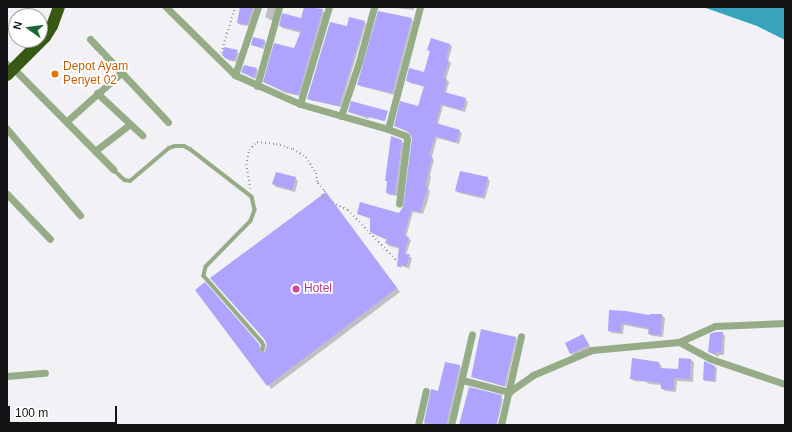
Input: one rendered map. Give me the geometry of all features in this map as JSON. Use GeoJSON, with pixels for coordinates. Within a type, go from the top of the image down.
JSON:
{"type":"FeatureCollection","features":[{"type":"Feature","properties":{"kind":"highway"},"geometry":{"type":"LineString","coordinates":[[9,68],[45,37],[52,26],[59,7]]}},
{"type":"Feature","properties":{"kind":"street"},"geometry":{"type":"LineString","coordinates":[[166,7],[235,75],[300,104],[388,129],[406,136],[407,139],[399,204]]}},
{"type":"Feature","properties":{"kind":"street"},"geometry":{"type":"LineString","coordinates":[[235,75],[258,7]]}},
{"type":"Feature","properties":{"kind":"street"},"geometry":{"type":"LineString","coordinates":[[257,86],[279,7]]}},
{"type":"Feature","properties":{"kind":"street"},"geometry":{"type":"LineString","coordinates":[[300,104],[328,7]]}},
{"type":"Feature","properties":{"kind":"street"},"geometry":{"type":"LineString","coordinates":[[341,116],[359,62],[374,7]]}},
{"type":"Feature","properties":{"kind":"street"},"geometry":{"type":"LineString","coordinates":[[388,129],[420,7]]}},
{"type":"Feature","properties":{"kind":"street"},"geometry":{"type":"LineString","coordinates":[[90,39],[168,122]]}},
{"type":"Feature","properties":{"kind":"street"},"geometry":{"type":"LineString","coordinates":[[9,68],[67,122],[113,169]]}},
{"type":"Feature","properties":{"kind":"street"},"geometry":{"type":"LineString","coordinates":[[67,122],[97,93],[122,72]]}},
{"type":"Feature","properties":{"kind":"street"},"geometry":{"type":"LineString","coordinates":[[97,93],[142,135]]}},
{"type":"Feature","properties":{"kind":"street"},"geometry":{"type":"LineString","coordinates":[[95,151],[130,124]]}},
{"type":"Feature","properties":{"kind":"street"},"geometry":{"type":"LineString","coordinates":[[7,129],[80,215]]}},
{"type":"Feature","properties":{"kind":"street"},"geometry":{"type":"LineString","coordinates":[[7,194],[50,239]]}},
{"type":"Feature","properties":{"kind":"street"},"geometry":{"type":"LineString","coordinates":[[462,380],[509,392],[533,375],[592,350],[679,342],[715,326],[785,323]]}},
{"type":"Feature","properties":{"kind":"street"},"geometry":{"type":"LineString","coordinates":[[451,425],[472,334]]}},
{"type":"Feature","properties":{"kind":"street"},"geometry":{"type":"LineString","coordinates":[[501,425],[521,336]]}},
{"type":"Feature","properties":{"kind":"street"},"geometry":{"type":"LineString","coordinates":[[679,342],[711,359],[785,384]]}},
{"type":"Feature","properties":{"kind":"street"},"geometry":{"type":"LineString","coordinates":[[7,376],[46,373]]}},
{"type":"Feature","properties":{"kind":"street"},"geometry":{"type":"LineString","coordinates":[[418,425],[426,391]]}},
{"type":"Feature","properties":{"kind":"lane"},"geometry":{"type":"LineString","coordinates":[[113,169],[125,180],[130,181],[169,148],[184,146],[252,197],[255,210],[251,221],[206,267],[204,276],[262,342],[264,346],[263,350]]}},
{"type":"Feature","properties":{"kind":"path"},"geometry":{"type":"LineString","coordinates":[[219,60],[235,7]]}},
{"type":"Feature","properties":{"kind":"path"},"geometry":{"type":"LineString","coordinates":[[252,197],[246,165],[249,150],[257,142],[276,144],[293,150],[306,157],[316,173],[318,183],[325,191],[322,197],[348,210],[397,261]]}},
{"type":"Feature","properties":{"kind":"water"},"geometry":{"type":"Polygon","coordinates":[[[703,7],[785,7],[785,40],[757,26],[703,7]]]}},
{"type":"Feature","properties":{"kind":"building"},"geometry":{"type":"Polygon","coordinates":[[[240,7],[253,7],[247,25],[237,23],[240,7]]]}},
{"type":"Feature","properties":{"kind":"building"},"geometry":{"type":"Polygon","coordinates":[[[304,7],[323,9],[298,95],[283,91],[263,82],[274,43],[294,48],[301,31],[279,26],[282,13],[301,18],[304,7]]]}},
{"type":"Feature","properties":{"kind":"building"},"geometry":{"type":"Polygon","coordinates":[[[378,11],[412,18],[392,93],[357,85],[378,11]]]}},
{"type":"Feature","properties":{"kind":"building"},"geometry":{"type":"Polygon","coordinates":[[[349,17],[365,21],[339,106],[307,99],[330,22],[347,26],[349,17]]]}},
{"type":"Feature","properties":{"kind":"building"},"geometry":{"type":"Polygon","coordinates":[[[253,37],[265,40],[262,48],[251,45],[253,37]]]}},
{"type":"Feature","properties":{"kind":"building"},"geometry":{"type":"Polygon","coordinates":[[[431,38],[450,44],[446,59],[449,60],[443,78],[447,79],[444,92],[466,98],[462,110],[441,104],[436,123],[460,130],[456,142],[435,136],[429,155],[432,156],[425,187],[428,187],[420,212],[411,210],[404,235],[409,237],[404,254],[410,254],[406,267],[400,264],[400,267],[397,266],[399,247],[385,243],[387,239],[370,232],[370,218],[357,214],[360,202],[399,213],[403,207],[412,138],[408,131],[394,126],[400,101],[418,106],[424,86],[406,81],[409,68],[424,72],[430,51],[427,50],[431,38]]]}},
{"type":"Feature","properties":{"kind":"building"},"geometry":{"type":"Polygon","coordinates":[[[224,47],[238,50],[234,61],[225,58],[222,55],[224,47]]]}},
{"type":"Feature","properties":{"kind":"building"},"geometry":{"type":"Polygon","coordinates":[[[244,65],[257,68],[254,78],[241,72],[244,65]]]}},
{"type":"Feature","properties":{"kind":"building"},"geometry":{"type":"Polygon","coordinates":[[[351,101],[388,111],[385,121],[348,112],[351,101]]]}},
{"type":"Feature","properties":{"kind":"building"},"geometry":{"type":"Polygon","coordinates":[[[391,136],[402,140],[395,194],[386,193],[387,181],[385,181],[391,136]]]}},
{"type":"Feature","properties":{"kind":"building"},"geometry":{"type":"Polygon","coordinates":[[[460,171],[488,177],[483,197],[455,191],[460,171]]]}},
{"type":"Feature","properties":{"kind":"building"},"geometry":{"type":"Polygon","coordinates":[[[276,172],[296,177],[292,190],[272,184],[276,172]]]}},
{"type":"Feature","properties":{"kind":"building","name":"Hotel"},"geometry":{"type":"Polygon","coordinates":[[[326,192],[397,288],[267,386],[195,290],[205,282],[259,344],[260,352],[265,352],[267,346],[265,340],[210,278],[326,192]]]}},
{"type":"Feature","properties":{"kind":"building"},"geometry":{"type":"Polygon","coordinates":[[[609,310],[649,315],[662,314],[661,335],[648,334],[649,328],[621,323],[621,332],[608,331],[609,310]]]}},
{"type":"Feature","properties":{"kind":"building"},"geometry":{"type":"Polygon","coordinates":[[[481,329],[516,337],[504,386],[471,377],[481,329]]]}},
{"type":"Feature","properties":{"kind":"building"},"geometry":{"type":"Polygon","coordinates":[[[715,332],[723,332],[721,353],[716,352],[716,355],[708,352],[710,334],[715,332]]]}},
{"type":"Feature","properties":{"kind":"building"},"geometry":{"type":"Polygon","coordinates":[[[583,334],[589,345],[570,354],[565,343],[583,334]]]}},
{"type":"Feature","properties":{"kind":"building"},"geometry":{"type":"Polygon","coordinates":[[[632,358],[659,362],[659,368],[678,369],[679,358],[691,359],[690,379],[674,378],[674,390],[661,389],[661,383],[630,379],[632,358]]]}},
{"type":"Feature","properties":{"kind":"building"},"geometry":{"type":"Polygon","coordinates":[[[704,361],[715,366],[714,381],[703,380],[704,361]]]}},
{"type":"Feature","properties":{"kind":"building"},"geometry":{"type":"Polygon","coordinates":[[[445,362],[460,365],[446,425],[436,425],[424,422],[431,389],[438,391],[445,362]]]}},
{"type":"Feature","properties":{"kind":"building"},"geometry":{"type":"Polygon","coordinates":[[[469,387],[502,395],[496,425],[459,425],[469,387]]]}},
{"type":"Feature","properties":{"kind":"place","name":"Depot Ayam Penyet 02"},"geometry":{"type":"Point","coordinates":[55,74]}},
{"type":"Feature","properties":{"kind":"place","name":"Hotel"},"geometry":{"type":"Point","coordinates":[296,289]}}]}
